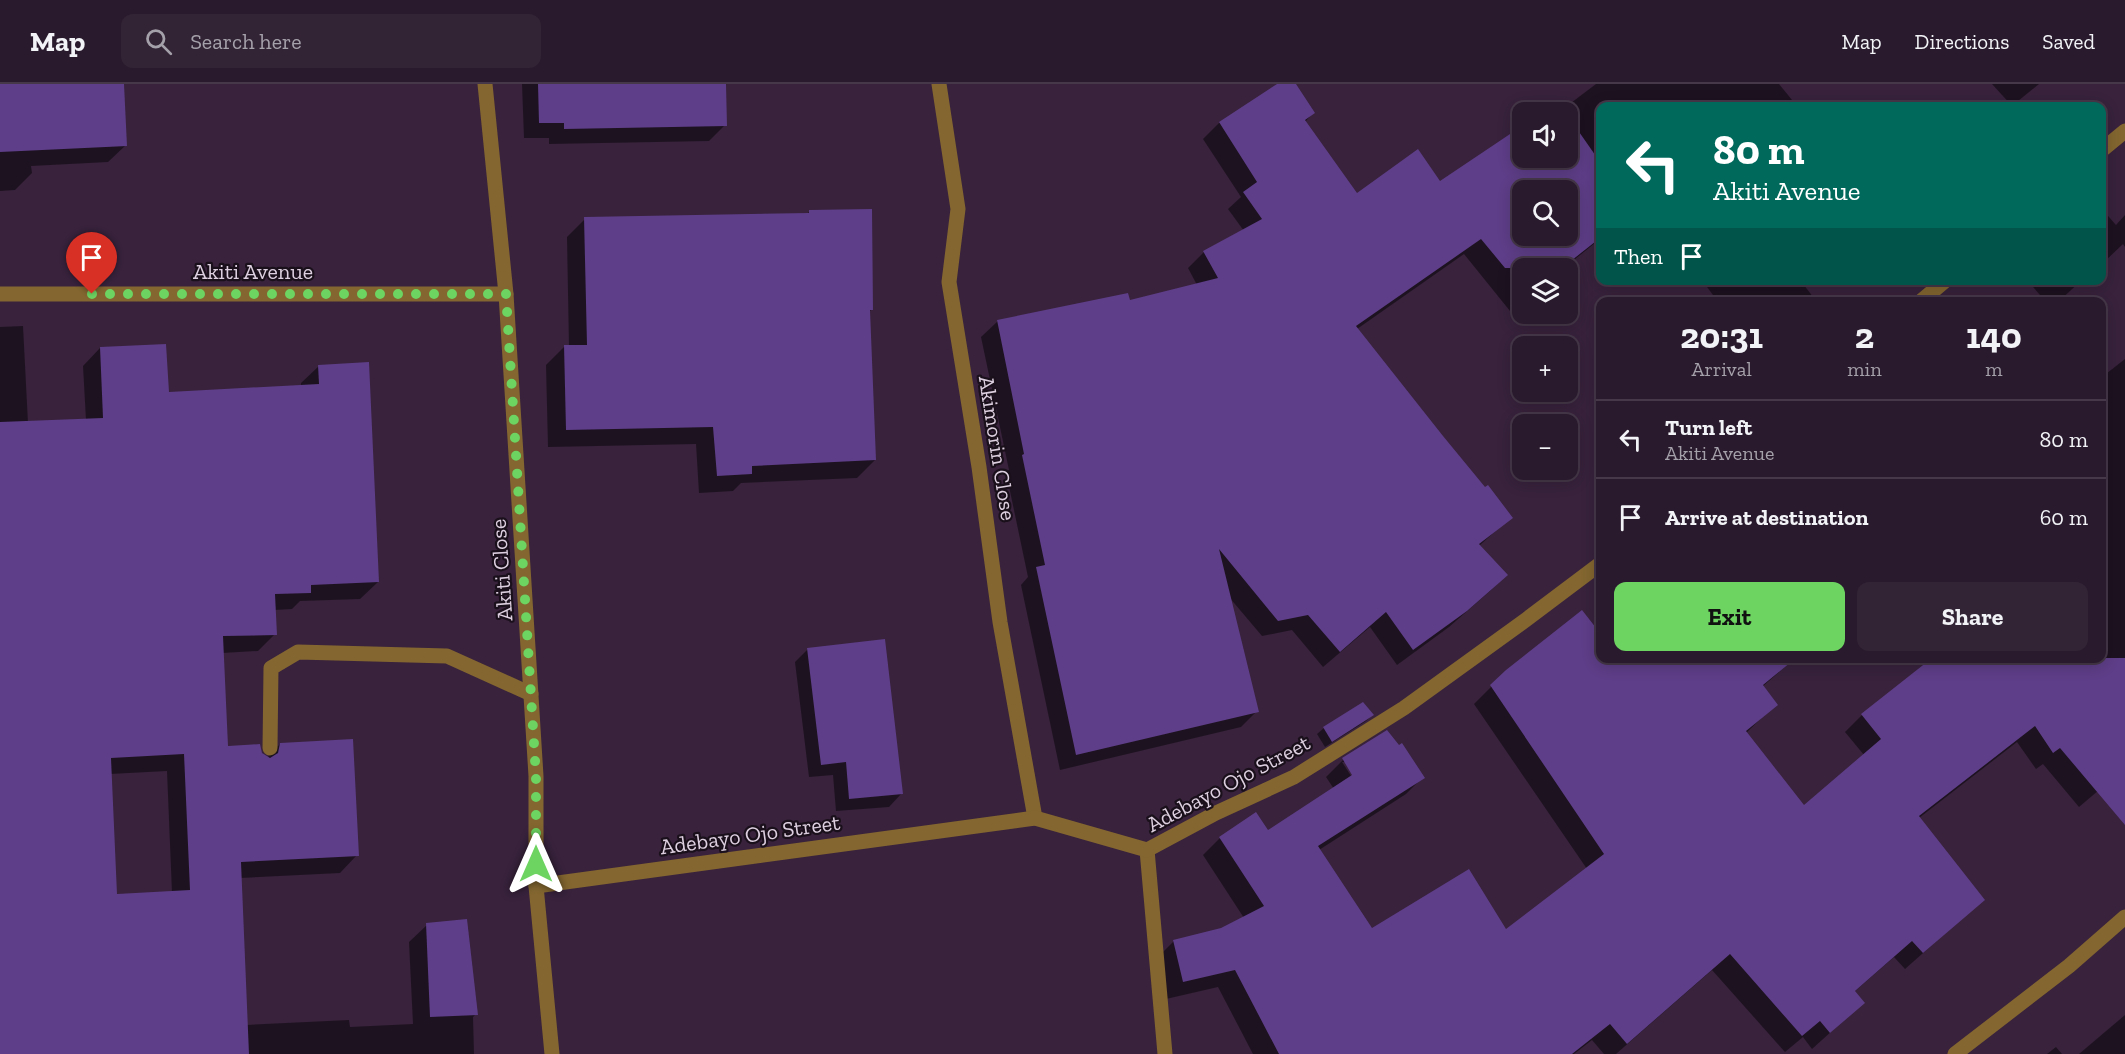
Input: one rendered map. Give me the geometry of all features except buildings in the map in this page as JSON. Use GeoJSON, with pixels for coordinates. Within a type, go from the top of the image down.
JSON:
{"type":"FeatureCollection","features":[{"type":"Feature","properties":{"kind":"street","name":"Akiti Close"},"geometry":{"type":"LineString","coordinates":[[485,84],[506,294],[536,776],[536,886],[552,1054]]}},
{"type":"Feature","properties":{"kind":"street","name":"Akimorin Close"},"geometry":{"type":"LineString","coordinates":[[939,84],[958,209],[949,282],[979,467],[1000,622],[1035,818]]}},
{"type":"Feature","properties":{"kind":"street"},"geometry":{"type":"LineString","coordinates":[[2106,147],[2125,131]]}},
{"type":"Feature","properties":{"kind":"street"},"geometry":{"type":"LineString","coordinates":[[1926,297],[1940,285]]}},
{"type":"Feature","properties":{"kind":"street","name":"Akiti Avenue"},"geometry":{"type":"LineString","coordinates":[[0,294],[506,294]]}},
{"type":"Feature","properties":{"kind":"street","name":"Adebayo Ojo Street"},"geometry":{"type":"LineString","coordinates":[[536,886],[1035,818],[1147,850],[1216,813],[1294,777],[1404,708],[1596,567]]}},
{"type":"Feature","properties":{"kind":"street"},"geometry":{"type":"LineString","coordinates":[[270,748],[271,668],[298,652],[447,656],[531,694]]}},
{"type":"Feature","properties":{"kind":"street"},"geometry":{"type":"LineString","coordinates":[[1147,850],[1165,1054]]}},
{"type":"Feature","properties":{"kind":"street"},"geometry":{"type":"LineString","coordinates":[[1955,1054],[2068,966],[2125,917]]}},
{"type":"Feature","properties":{"kind":"route"},"geometry":{"type":"LineString","coordinates":[[92,294],[506,294],[536,776],[536,864]]}}]}
